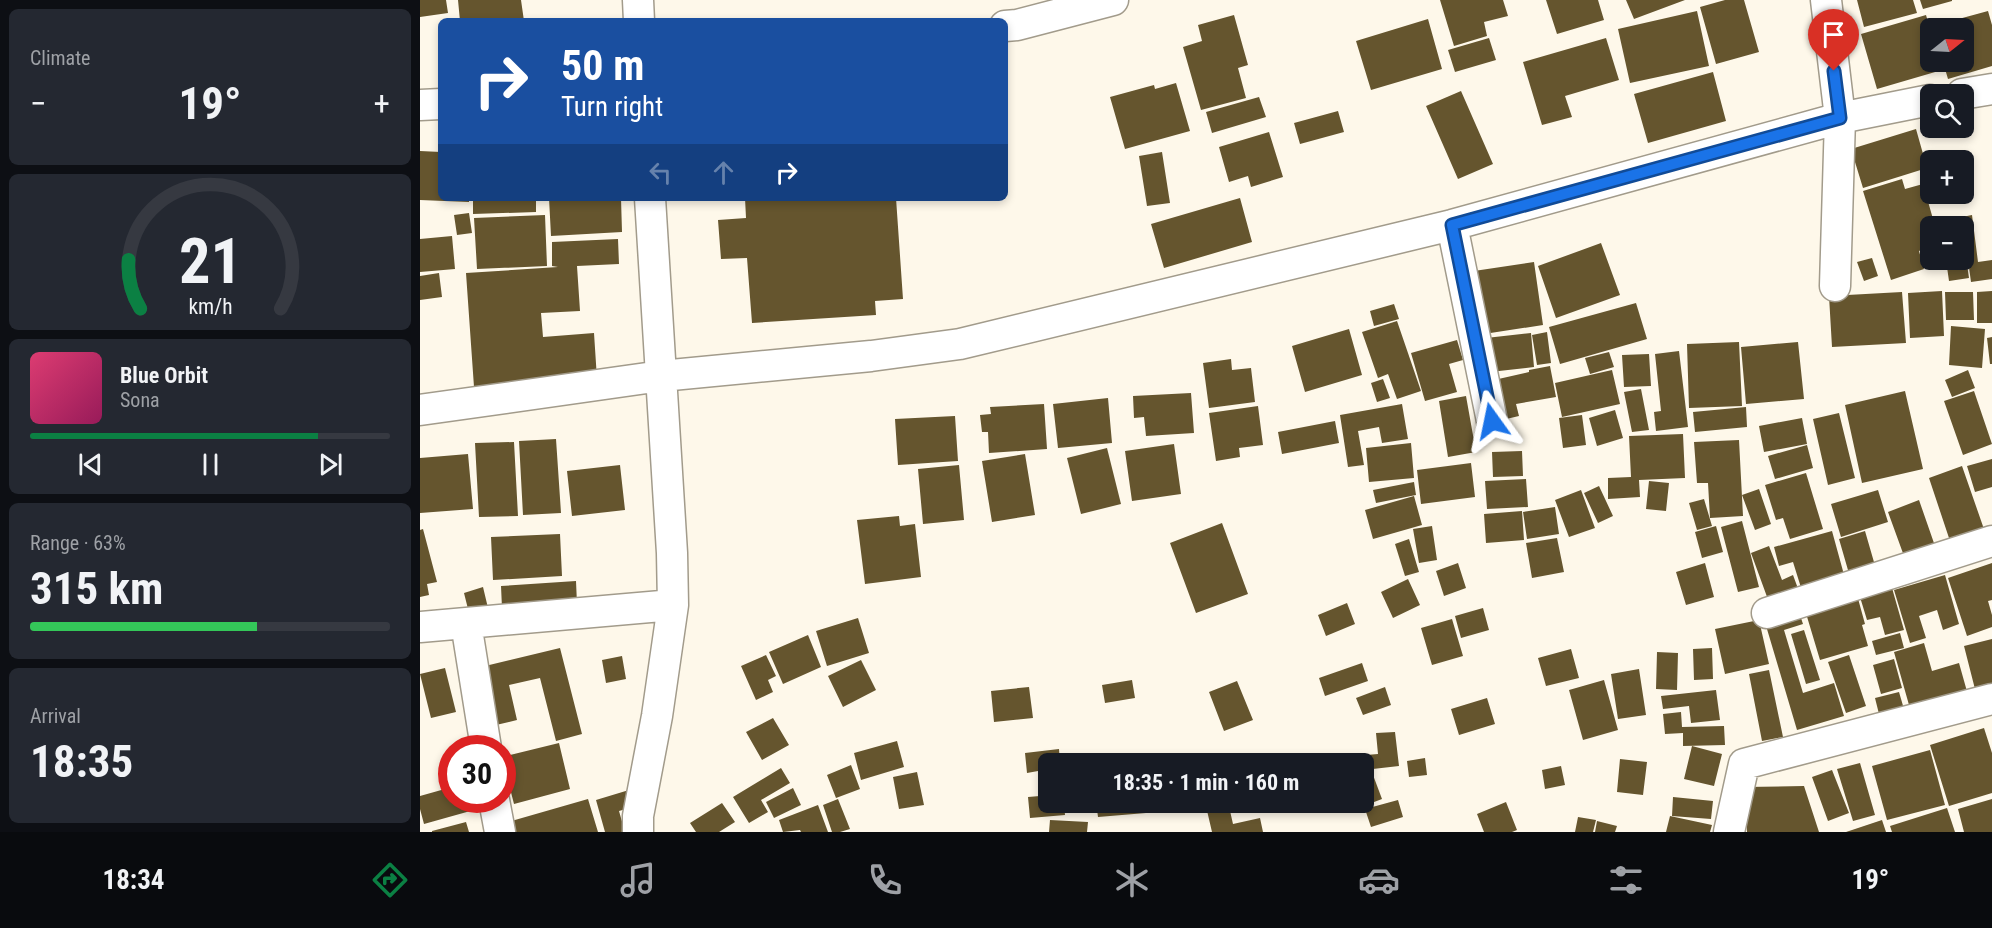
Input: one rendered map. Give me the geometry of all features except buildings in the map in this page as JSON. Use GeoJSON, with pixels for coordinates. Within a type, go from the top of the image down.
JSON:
{"type":"FeatureCollection","features":[{"type":"Feature","properties":{"kind":"street"},"geometry":{"type":"LineString","coordinates":[[638,0],[639,18]]}},
{"type":"Feature","properties":{"kind":"street"},"geometry":{"type":"LineString","coordinates":[[1008,26],[1113,0]]}},
{"type":"Feature","properties":{"kind":"street"},"geometry":{"type":"LineString","coordinates":[[1826,0],[1840,118],[1835,286]]}},
{"type":"Feature","properties":{"kind":"street"},"geometry":{"type":"LineString","coordinates":[[1974,92],[1992,89]]}},
{"type":"Feature","properties":{"kind":"street"},"geometry":{"type":"LineString","coordinates":[[420,410],[661,376],[871,356],[960,344],[1452,225],[1840,118],[1920,102]]}},
{"type":"Feature","properties":{"kind":"street"},"geometry":{"type":"LineString","coordinates":[[420,105],[438,104]]}},
{"type":"Feature","properties":{"kind":"street"},"geometry":{"type":"LineString","coordinates":[[638,832],[638,816],[657,716],[673,605],[650,201]]}},
{"type":"Feature","properties":{"kind":"street"},"geometry":{"type":"LineString","coordinates":[[1452,225],[1492,421]]}},
{"type":"Feature","properties":{"kind":"street"},"geometry":{"type":"LineString","coordinates":[[1767,613],[1992,541]]}},
{"type":"Feature","properties":{"kind":"street"},"geometry":{"type":"LineString","coordinates":[[420,627],[673,605]]}},
{"type":"Feature","properties":{"kind":"street"},"geometry":{"type":"LineString","coordinates":[[466,623],[484,735]]}},
{"type":"Feature","properties":{"kind":"street"},"geometry":{"type":"LineString","coordinates":[[1729,832],[1744,764],[1992,699]]}},
{"type":"Feature","properties":{"kind":"street"},"geometry":{"type":"LineString","coordinates":[[496,813],[500,832]]}},
{"type":"Feature","properties":{"kind":"route"},"geometry":{"type":"LineString","coordinates":[[1492,421],[1452,225],[1840,118],[1834,71]]}}]}
